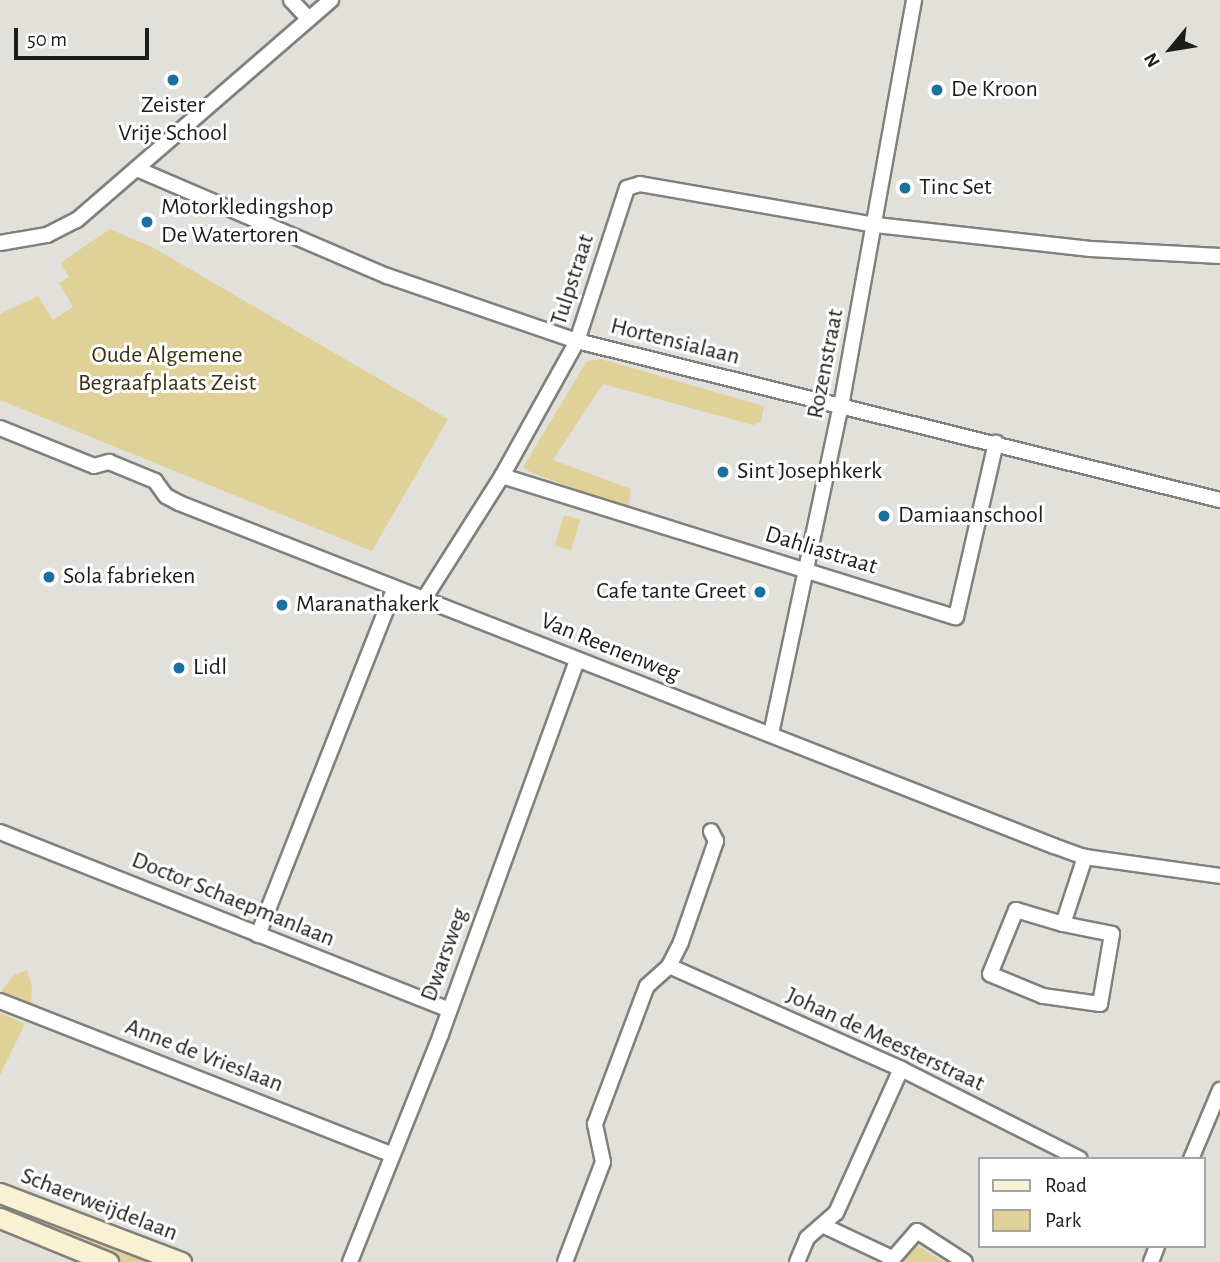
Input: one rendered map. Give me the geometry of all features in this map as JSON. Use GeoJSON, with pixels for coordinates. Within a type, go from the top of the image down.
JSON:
{"type":"FeatureCollection","features":[{"type":"Feature","properties":{"kind":"street"},"geometry":{"type":"LineString","coordinates":[[291,0],[309,19]]}},
{"type":"Feature","properties":{"kind":"street"},"geometry":{"type":"LineString","coordinates":[[0,243],[54,233],[77,220],[331,0]]}},
{"type":"Feature","properties":{"kind":"street","name":"Rozenstraat"},"geometry":{"type":"LineString","coordinates":[[771,734],[804,568],[841,406],[876,225],[914,0]]}},
{"type":"Feature","properties":{"kind":"street","name":"Hortensialaan"},"geometry":{"type":"LineString","coordinates":[[137,169],[387,276],[577,341],[1220,500]]}},
{"type":"Feature","properties":{"kind":"street","name":"Tulpstraat"},"geometry":{"type":"LineString","coordinates":[[424,599],[502,476],[577,341],[627,188],[640,184],[876,225]]}},
{"type":"Feature","properties":{"kind":"street"},"geometry":{"type":"LineString","coordinates":[[876,225],[1091,248],[1220,256]]}},
{"type":"Feature","properties":{"kind":"street","name":"Van Reenenweg"},"geometry":{"type":"LineString","coordinates":[[0,428],[94,466],[109,462],[121,466],[155,481],[166,496],[179,503],[1084,857],[1220,876]]}},
{"type":"Feature","properties":{"kind":"street","name":"Dahliastraat"},"geometry":{"type":"LineString","coordinates":[[502,476],[956,617],[996,443]]}},
{"type":"Feature","properties":{"kind":"street"},"geometry":{"type":"LineString","coordinates":[[258,935],[394,589]]}},
{"type":"Feature","properties":{"kind":"street","name":"Dwarsweg"},"geometry":{"type":"LineString","coordinates":[[350,1262],[449,1010],[577,660]]}},
{"type":"Feature","properties":{"kind":"street"},"geometry":{"type":"LineString","coordinates":[[565,1262],[603,1162],[596,1120],[647,986],[668,966],[681,942],[716,841],[711,831]]}},
{"type":"Feature","properties":{"kind":"street","name":"Doctor Schaepmanlaan"},"geometry":{"type":"LineString","coordinates":[[0,832],[449,1010]]}},
{"type":"Feature","properties":{"kind":"street"},"geometry":{"type":"LineString","coordinates":[[1063,924],[1084,857]]}},
{"type":"Feature","properties":{"kind":"street"},"geometry":{"type":"LineString","coordinates":[[1016,910],[1063,924],[1112,934],[1100,1004],[1042,996],[990,974],[1016,910]]}},
{"type":"Feature","properties":{"kind":"street","name":"Johan de Meesterstraat"},"geometry":{"type":"LineString","coordinates":[[668,966],[901,1069],[1076,1157]]}},
{"type":"Feature","properties":{"kind":"street","name":"Anne de Vrieslaan"},"geometry":{"type":"LineString","coordinates":[[0,1001],[392,1155]]}},
{"type":"Feature","properties":{"kind":"street"},"geometry":{"type":"LineString","coordinates":[[797,1262],[807,1238],[836,1213],[901,1069]]}},
{"type":"Feature","properties":{"kind":"street"},"geometry":{"type":"LineString","coordinates":[[1192,1157],[1220,1090]]}},
{"type":"Feature","properties":{"kind":"street","name":"Schaerweijdelaan"},"geometry":{"type":"LineString","coordinates":[[0,1193],[181,1262]]}},
{"type":"Feature","properties":{"kind":"street","name":"Schaerweijdelaan"},"geometry":{"type":"LineString","coordinates":[[0,1218],[108,1262]]}},
{"type":"Feature","properties":{"kind":"street"},"geometry":{"type":"LineString","coordinates":[[822,1225],[891,1260],[918,1231],[965,1262]]}},
{"type":"Feature","properties":{"kind":"green space","name":"Oude Algemene Begraafplaats Zeist"},"geometry":{"type":"Polygon","coordinates":[[[110,229],[152,247],[448,419],[372,551],[0,400],[0,314],[38,296],[53,320],[73,307],[59,283],[69,277],[60,263],[110,229]]]}},
{"type":"Feature","properties":{"kind":"green space"},"geometry":{"type":"Polygon","coordinates":[[[601,359],[764,406],[761,422],[753,425],[603,384],[553,460],[631,489],[628,509],[530,472],[523,467],[587,361],[601,359]]]}},
{"type":"Feature","properties":{"kind":"green space"},"geometry":{"type":"Polygon","coordinates":[[[564,515],[580,520],[571,551],[555,546],[564,515]]]}},
{"type":"Feature","properties":{"kind":"green space"},"geometry":{"type":"Polygon","coordinates":[[[27,970],[32,986],[31,1003],[1,991],[14,975],[27,970]]]}},
{"type":"Feature","properties":{"kind":"green space"},"geometry":{"type":"Polygon","coordinates":[[[0,1013],[25,1024],[0,1075],[0,1013]]]}},
{"type":"Feature","properties":{"kind":"green space"},"geometry":{"type":"Polygon","coordinates":[[[0,1198],[158,1262],[119,1262],[0,1214],[0,1198]]]}},
{"type":"Feature","properties":{"kind":"green space"},"geometry":{"type":"Polygon","coordinates":[[[916,1245],[944,1262],[903,1262],[916,1245]]]}},
{"type":"Feature","properties":{"kind":"place","name":"Zeister Vrije School"},"geometry":{"type":"Point","coordinates":[173,80]}},
{"type":"Feature","properties":{"kind":"place","name":"De Kroon"},"geometry":{"type":"Point","coordinates":[937,90]}},
{"type":"Feature","properties":{"kind":"place","name":"Tinc Set"},"geometry":{"type":"Point","coordinates":[905,188]}},
{"type":"Feature","properties":{"kind":"place","name":"Motorkledingshop De Watertoren"},"geometry":{"type":"Point","coordinates":[147,222]}},
{"type":"Feature","properties":{"kind":"place","name":"Sint Josephkerk"},"geometry":{"type":"Point","coordinates":[723,472]}},
{"type":"Feature","properties":{"kind":"place","name":"Damiaanschool"},"geometry":{"type":"Point","coordinates":[884,516]}},
{"type":"Feature","properties":{"kind":"place","name":"Sola fabrieken"},"geometry":{"type":"Point","coordinates":[49,577]}},
{"type":"Feature","properties":{"kind":"place","name":"Cafe tante Greet"},"geometry":{"type":"Point","coordinates":[760,592]}},
{"type":"Feature","properties":{"kind":"place","name":"Maranathakerk"},"geometry":{"type":"Point","coordinates":[282,605]}},
{"type":"Feature","properties":{"kind":"place","name":"Lidl"},"geometry":{"type":"Point","coordinates":[179,668]}}]}
